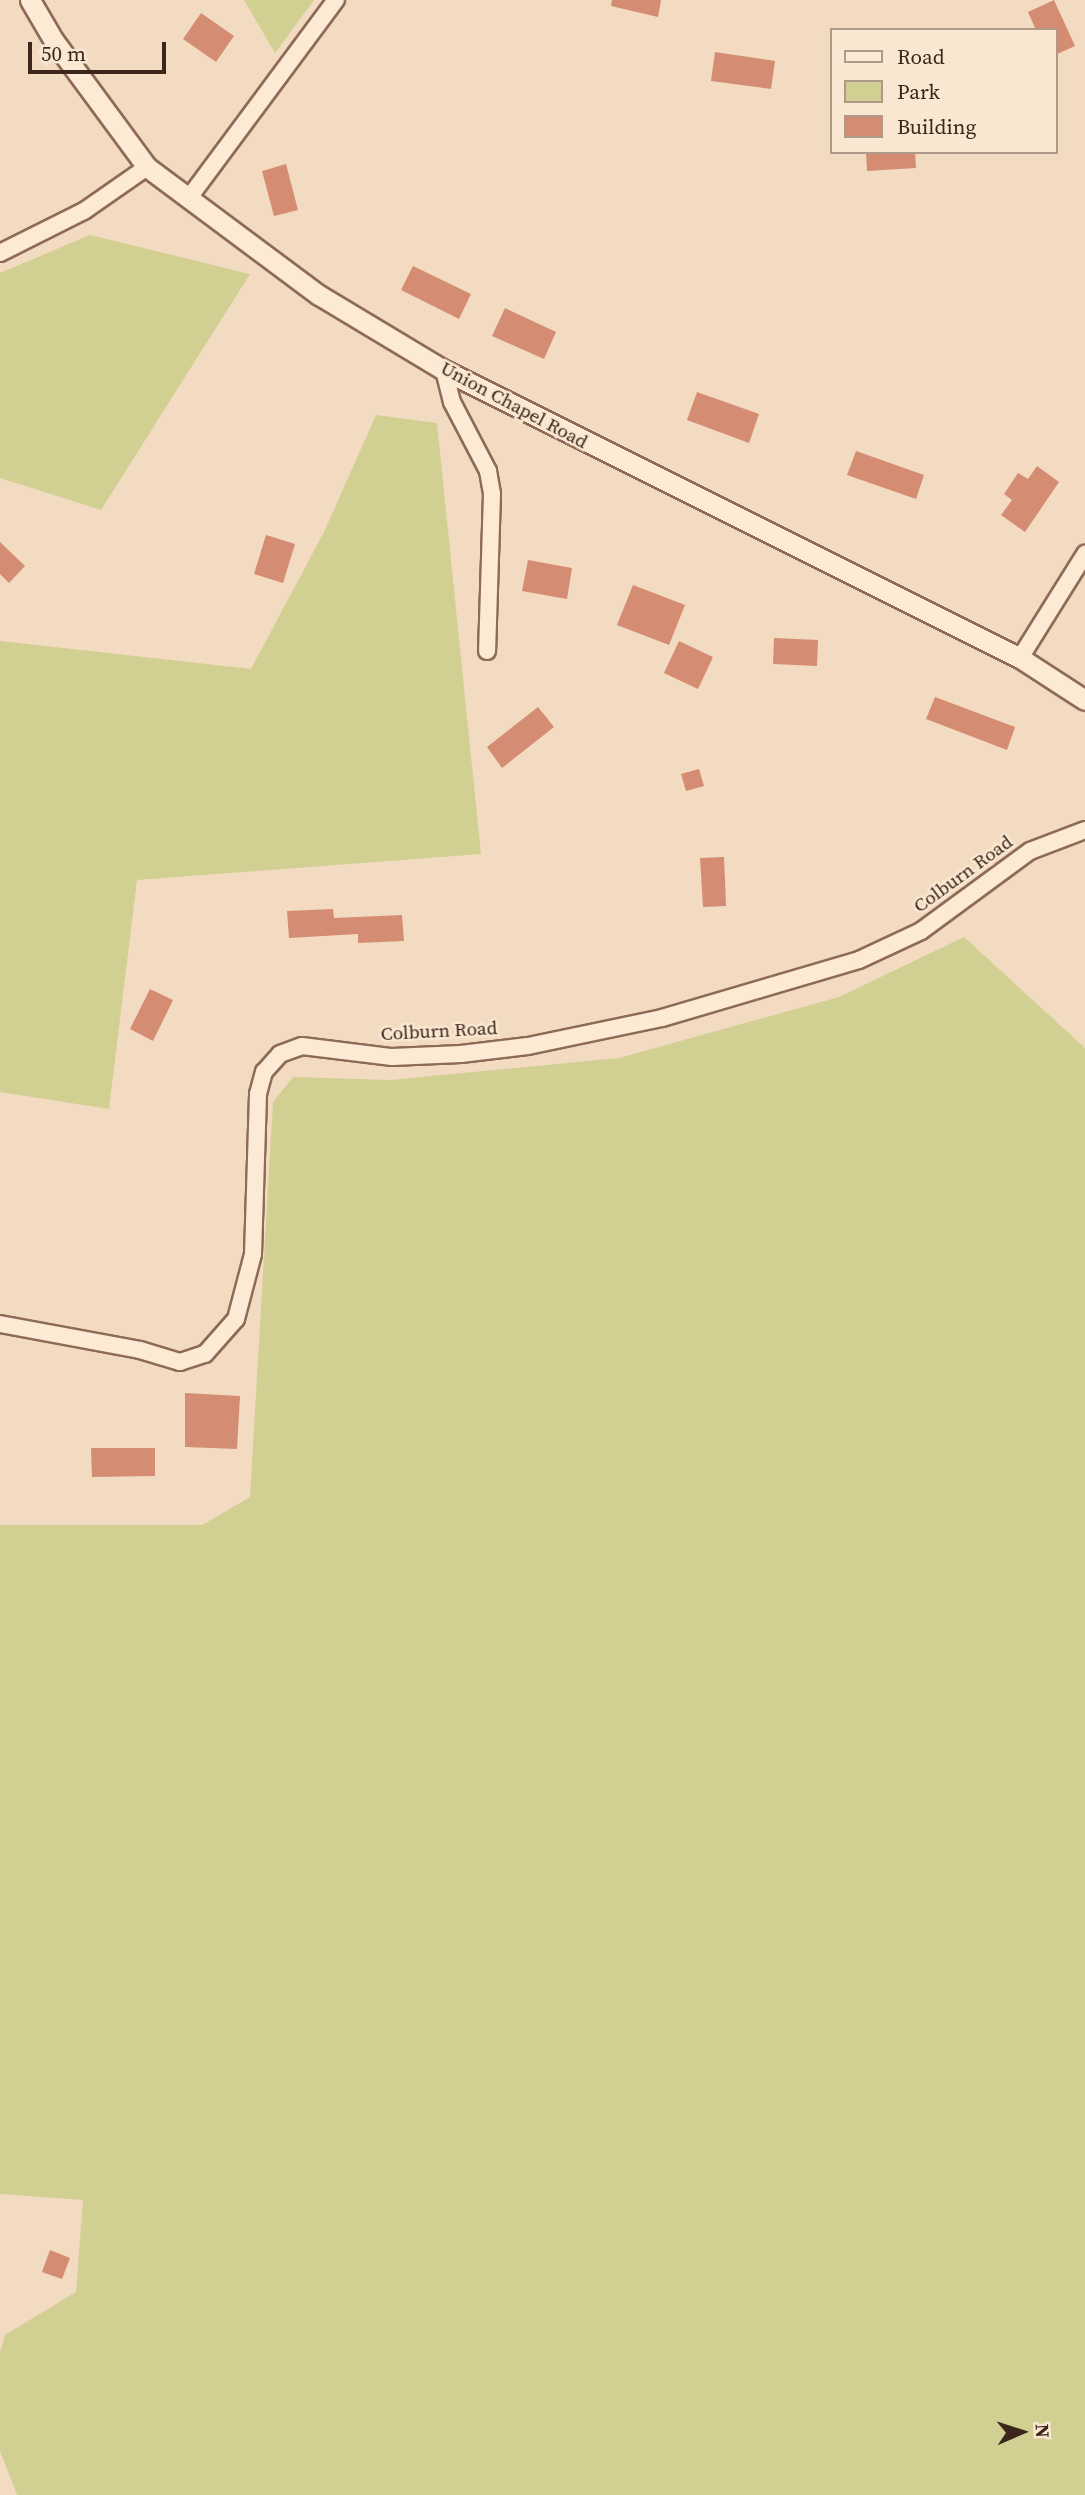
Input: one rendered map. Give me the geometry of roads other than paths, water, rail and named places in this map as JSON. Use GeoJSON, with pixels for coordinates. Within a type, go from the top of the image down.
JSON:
{"type":"FeatureCollection","features":[{"type":"Feature","properties":{"kind":"street","name":"Union Chapel Road"},"geometry":{"type":"LineString","coordinates":[[30,0],[54,41],[147,167],[319,295],[444,370],[1020,658],[1085,699]]}},
{"type":"Feature","properties":{"kind":"street"},"geometry":{"type":"LineString","coordinates":[[188,199],[337,0]]}},
{"type":"Feature","properties":{"kind":"street"},"geometry":{"type":"LineString","coordinates":[[0,253],[84,211],[147,167]]}},
{"type":"Feature","properties":{"kind":"street"},"geometry":{"type":"LineString","coordinates":[[444,370],[452,402],[488,471],[492,494],[487,651]]}},
{"type":"Feature","properties":{"kind":"street"},"geometry":{"type":"LineString","coordinates":[[1020,658],[1085,554]]}},
{"type":"Feature","properties":{"kind":"street","name":"Colburn Road"},"geometry":{"type":"LineString","coordinates":[[0,1324],[118,1345],[180,1362],[205,1354],[236,1319],[253,1254],[258,1094],[264,1072],[280,1054],[302,1046],[392,1057],[461,1054],[583,1036],[662,1018],[859,960],[920,931],[1030,851],[1085,830]]}}]}
